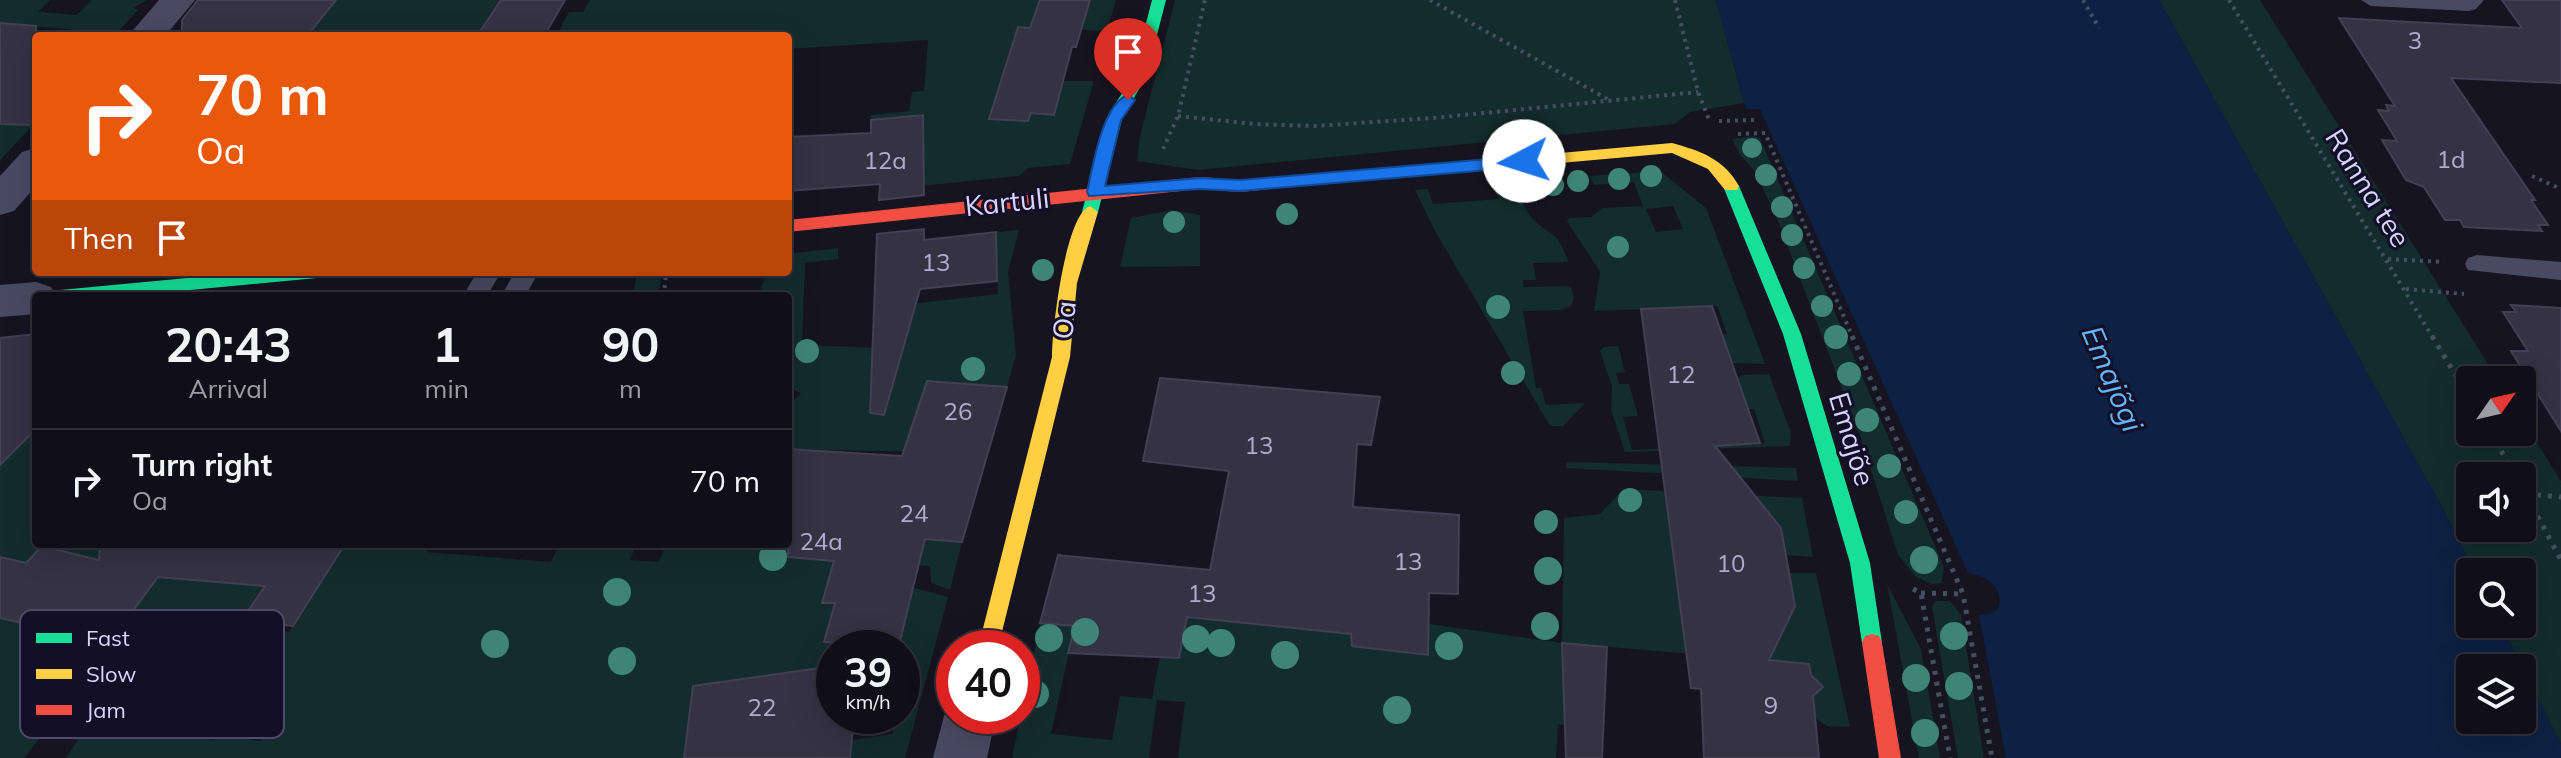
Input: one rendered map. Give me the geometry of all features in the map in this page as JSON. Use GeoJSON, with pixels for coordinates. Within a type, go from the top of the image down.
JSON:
{"type":"FeatureCollection","features":[{"type":"Feature","properties":{"kind":"street"},"geometry":{"type":"LineString","coordinates":[[150,32],[178,0]]}},
{"type":"Feature","properties":{"kind":"street","name":"Oa"},"geometry":{"type":"LineString","coordinates":[[993,630],[1061,357],[1060,318],[1073,262],[1114,119],[1139,77],[1159,0]]}},
{"type":"Feature","properties":{"kind":"street","name":"Kartuli"},"geometry":{"type":"LineString","coordinates":[[792,226],[1200,183],[1240,186],[1672,148],[1704,157]]}},
{"type":"Feature","properties":{"kind":"street","name":"Emajõe"},"geometry":{"type":"LineString","coordinates":[[1704,157],[1728,179],[1792,334],[1860,563],[1890,758]]}},
{"type":"Feature","properties":{"kind":"street"},"geometry":{"type":"LineString","coordinates":[[0,201],[32,165]]}},
{"type":"Feature","properties":{"kind":"street"},"geometry":{"type":"LineString","coordinates":[[103,292],[276,276]]}},
{"type":"Feature","properties":{"kind":"street"},"geometry":{"type":"LineString","coordinates":[[0,301],[32,298]]}},
{"type":"Feature","properties":{"kind":"street"},"geometry":{"type":"LineString","coordinates":[[960,758],[966,734]]}},
{"type":"Feature","properties":{"kind":"lane"},"geometry":{"type":"LineString","coordinates":[[2371,0],[2469,5],[2474,0]]}},
{"type":"Feature","properties":{"kind":"lane"},"geometry":{"type":"LineString","coordinates":[[2477,264],[2561,271]]}},
{"type":"Feature","properties":{"kind":"lane"},"geometry":{"type":"LineString","coordinates":[[253,292],[266,277]]}},
{"type":"Feature","properties":{"kind":"path"},"geometry":{"type":"LineString","coordinates":[[1430,0],[1612,102]]}},
{"type":"Feature","properties":{"kind":"path"},"geometry":{"type":"LineString","coordinates":[[1675,0],[1698,92],[1717,135]]}},
{"type":"Feature","properties":{"kind":"path"},"geometry":{"type":"LineString","coordinates":[[2083,0],[2099,28]]}},
{"type":"Feature","properties":{"kind":"path","name":"Ranna tee"},"geometry":{"type":"LineString","coordinates":[[2229,0],[2456,375]]}},
{"type":"Feature","properties":{"kind":"path"},"geometry":{"type":"LineString","coordinates":[[1178,116],[1254,124],[1314,126],[1698,92]]}},
{"type":"Feature","properties":{"kind":"path"},"geometry":{"type":"LineString","coordinates":[[1726,121],[1755,120]]}},
{"type":"Feature","properties":{"kind":"path"},"geometry":{"type":"LineString","coordinates":[[1729,134],[1765,133],[1963,594],[1992,758]]}},
{"type":"Feature","properties":{"kind":"path"},"geometry":{"type":"LineString","coordinates":[[2532,176],[2561,189]]}},
{"type":"Feature","properties":{"kind":"path"},"geometry":{"type":"LineString","coordinates":[[2388,259],[2477,264]]}},
{"type":"Feature","properties":{"kind":"path"},"geometry":{"type":"LineString","coordinates":[[2536,495],[2561,497]]}},
{"type":"Feature","properties":{"kind":"path"},"geometry":{"type":"LineString","coordinates":[[2536,513],[2561,560]]}},
{"type":"Feature","properties":{"kind":"path"},"geometry":{"type":"LineString","coordinates":[[1921,593],[1963,594]]}},
{"type":"Feature","properties":{"kind":"green space"},"geometry":{"type":"Polygon","coordinates":[[[0,0],[50,0],[38,12],[77,15],[92,0],[147,0],[133,8],[138,10],[118,32],[0,23],[0,0]]]}},
{"type":"Feature","properties":{"kind":"green space"},"geometry":{"type":"Polygon","coordinates":[[[335,0],[501,0],[480,32],[310,32],[335,0]]]}},
{"type":"Feature","properties":{"kind":"green space"},"geometry":{"type":"Polygon","coordinates":[[[590,0],[1039,0],[1035,14],[1088,7],[1090,0],[1116,0],[1107,31],[1018,27],[1006,120],[1028,121],[1031,113],[1053,115],[1063,81],[1094,81],[1070,164],[1028,168],[1019,176],[921,186],[924,176],[922,114],[871,120],[871,115],[909,111],[912,92],[924,91],[928,40],[792,49],[792,32],[558,32],[569,12],[583,12],[590,0]]]}},
{"type":"Feature","properties":{"kind":"green space"},"geometry":{"type":"Polygon","coordinates":[[[1175,0],[1716,0],[1744,103],[1690,112],[1675,124],[1198,170],[1137,161],[1140,136],[1175,0]]]}},
{"type":"Feature","properties":{"kind":"green space"},"geometry":{"type":"Polygon","coordinates":[[[2159,0],[2260,0],[2489,366],[2456,366],[2456,446],[2536,446],[2536,441],[2561,481],[2561,744],[2536,694],[2536,654],[2516,654],[2508,638],[2536,638],[2536,558],[2468,558],[2460,542],[2536,542],[2536,462],[2456,462],[2456,535],[2159,0]]]}},
{"type":"Feature","properties":{"kind":"green space"},"geometry":{"type":"Polygon","coordinates":[[[32,115],[32,126],[0,160],[0,124],[23,125],[32,115]]]}},
{"type":"Feature","properties":{"kind":"green space"},"geometry":{"type":"Polygon","coordinates":[[[1760,138],[1944,567],[1941,583],[1931,584],[1916,577],[1898,555],[1861,438],[1776,216],[1754,170],[1741,156],[1732,139],[1760,138]]]}},
{"type":"Feature","properties":{"kind":"green space"},"geometry":{"type":"Polygon","coordinates":[[[1660,171],[1706,208],[1765,364],[1732,363],[1722,335],[1727,334],[1717,306],[1594,311],[1600,272],[1567,221],[1569,218],[1592,217],[1602,208],[1643,206],[1634,182],[1594,185],[1590,176],[1660,171]],[[1673,206],[1646,209],[1656,232],[1683,229],[1673,206]]]}},
{"type":"Feature","properties":{"kind":"green space"},"geometry":{"type":"Polygon","coordinates":[[[1515,182],[1529,214],[1557,239],[1568,262],[1533,263],[1536,280],[1523,280],[1524,287],[1571,286],[1574,298],[1571,306],[1561,310],[1523,311],[1536,388],[1541,388],[1546,405],[1585,403],[1563,426],[1550,426],[1435,231],[1415,190],[1428,189],[1433,204],[1499,199],[1495,183],[1515,182]]]}},
{"type":"Feature","properties":{"kind":"green space"},"geometry":{"type":"Polygon","coordinates":[[[1173,210],[1200,215],[1200,266],[1120,267],[1131,218],[1173,210]]]}},
{"type":"Feature","properties":{"kind":"green space"},"geometry":{"type":"Polygon","coordinates":[[[1019,230],[1008,272],[1016,355],[1007,387],[946,382],[939,403],[920,401],[914,421],[935,423],[925,452],[792,449],[792,402],[801,394],[792,388],[792,292],[760,292],[766,276],[792,276],[792,254],[838,248],[838,259],[805,263],[802,345],[903,349],[907,335],[885,334],[884,307],[998,294],[996,232],[1019,230]]]}},
{"type":"Feature","properties":{"kind":"green space"},"geometry":{"type":"Polygon","coordinates":[[[636,276],[661,276],[659,292],[634,292],[636,276]]]}},
{"type":"Feature","properties":{"kind":"green space"},"geometry":{"type":"Polygon","coordinates":[[[1618,346],[1625,372],[1616,373],[1619,384],[1629,384],[1638,416],[1623,417],[1632,450],[1765,443],[1754,409],[1748,409],[1737,379],[1742,375],[1769,374],[1791,433],[1790,446],[1625,452],[1611,410],[1612,386],[1600,351],[1604,347],[1618,346]]]}},
{"type":"Feature","properties":{"kind":"green space"},"geometry":{"type":"Polygon","coordinates":[[[32,421],[32,548],[152,548],[89,610],[40,610],[72,574],[3,557],[0,560],[0,465],[16,448],[32,421]]]}},
{"type":"Feature","properties":{"kind":"green space"},"geometry":{"type":"Polygon","coordinates":[[[1566,462],[1796,468],[1798,481],[1566,468],[1566,462]]]}},
{"type":"Feature","properties":{"kind":"green space"},"geometry":{"type":"Polygon","coordinates":[[[1623,489],[1802,498],[1813,557],[1786,555],[1781,528],[1765,508],[1743,508],[1795,606],[1789,573],[1816,573],[1850,727],[1827,726],[1814,717],[1809,664],[1563,643],[1563,675],[1602,679],[1603,731],[1558,724],[1556,758],[1178,758],[1185,702],[1157,700],[1149,758],[1012,758],[1017,734],[1040,734],[1040,623],[1183,638],[1187,617],[1351,634],[1353,646],[1428,655],[1429,624],[1562,643],[1564,518],[1600,514],[1623,489]],[[1073,634],[1051,734],[1112,740],[1120,696],[1152,699],[1162,644],[1073,634]]]}},
{"type":"Feature","properties":{"kind":"green space"},"geometry":{"type":"Polygon","coordinates":[[[851,532],[962,542],[950,590],[931,583],[930,566],[834,561],[822,602],[835,603],[828,630],[816,630],[816,687],[776,674],[693,686],[684,758],[66,758],[78,740],[64,738],[239,738],[260,741],[262,738],[284,738],[284,631],[289,632],[342,548],[429,548],[427,552],[551,562],[558,548],[634,548],[630,560],[659,562],[664,548],[789,549],[851,532]]]}},
{"type":"Feature","properties":{"kind":"green space"},"geometry":{"type":"Polygon","coordinates":[[[180,548],[185,548],[197,580],[263,586],[285,550],[316,548],[253,610],[134,610],[180,548]]]}},
{"type":"Feature","properties":{"kind":"green space"},"geometry":{"type":"Polygon","coordinates":[[[1887,584],[1921,649],[1940,758],[1919,758],[1887,584]]]}},
{"type":"Feature","properties":{"kind":"green space"},"geometry":{"type":"Polygon","coordinates":[[[914,588],[948,597],[939,630],[936,630],[936,642],[920,702],[920,630],[903,630],[914,588]]]}},
{"type":"Feature","properties":{"kind":"green space"},"geometry":{"type":"Polygon","coordinates":[[[1935,601],[1950,601],[1961,615],[1984,758],[1958,758],[1932,607],[1935,601]]]}},
{"type":"Feature","properties":{"kind":"green space"},"geometry":{"type":"Polygon","coordinates":[[[0,618],[20,622],[20,738],[40,738],[24,758],[0,758],[0,618]]]}},
{"type":"Feature","properties":{"kind":"green space"},"geometry":{"type":"Polygon","coordinates":[[[911,734],[905,758],[850,758],[852,740],[911,734]]]}},
{"type":"Feature","properties":{"kind":"water","name":"Emajõgi"},"geometry":{"type":"Polygon","coordinates":[[[1716,0],[2159,0],[2441,505],[2456,535],[2456,542],[2460,542],[2468,558],[2456,558],[2456,638],[2508,638],[2516,654],[2456,654],[2456,734],[2536,734],[2536,694],[2561,744],[2561,758],[2006,758],[1979,615],[1998,609],[1997,589],[1988,580],[1968,573],[1760,109],[1747,109],[1716,0]]]}},
{"type":"Feature","properties":{"kind":"building"},"geometry":{"type":"Polygon","coordinates":[[[198,0],[336,0],[310,32],[182,32],[182,20],[198,0]]]}},
{"type":"Feature","properties":{"kind":"building"},"geometry":{"type":"Polygon","coordinates":[[[501,0],[565,0],[546,32],[480,32],[501,0]]]}},
{"type":"Feature","properties":{"kind":"building"},"geometry":{"type":"Polygon","coordinates":[[[1040,0],[1090,0],[1076,47],[1072,47],[1054,115],[1031,113],[1028,121],[989,119],[1018,27],[1030,28],[1040,0]]]}},
{"type":"Feature","properties":{"kind":"building"},"geometry":{"type":"Polygon","coordinates":[[[2502,0],[2561,0],[2561,83],[2451,78],[2535,200],[2531,200],[2548,225],[2538,225],[2542,231],[2464,227],[2460,220],[2445,220],[2424,187],[2406,180],[2382,140],[2397,141],[2378,110],[2389,111],[2386,105],[2395,106],[2339,18],[2522,28],[2502,0]]]}},
{"type":"Feature","properties":{"kind":"building"},"geometry":{"type":"Polygon","coordinates":[[[0,23],[36,26],[36,32],[32,32],[32,125],[0,124],[0,23]]]}},
{"type":"Feature","properties":{"kind":"building"},"geometry":{"type":"Polygon","coordinates":[[[923,115],[924,195],[879,200],[880,184],[792,191],[792,137],[871,133],[871,120],[923,115]]]}},
{"type":"Feature","properties":{"kind":"building"},"geometry":{"type":"Polygon","coordinates":[[[924,229],[924,240],[996,232],[997,281],[920,289],[884,415],[870,413],[877,234],[924,229]]]}},
{"type":"Feature","properties":{"kind":"building"},"geometry":{"type":"Polygon","coordinates":[[[2511,305],[2561,308],[2561,431],[2536,391],[2536,366],[2520,366],[2511,351],[2528,351],[2503,312],[2516,312],[2511,305]]]}},
{"type":"Feature","properties":{"kind":"building"},"geometry":{"type":"Polygon","coordinates":[[[1712,306],[1760,443],[1715,446],[1781,528],[1795,606],[1769,660],[1809,664],[1811,675],[1823,687],[1813,696],[1819,758],[1704,758],[1701,689],[1691,688],[1641,309],[1712,306]]]}},
{"type":"Feature","properties":{"kind":"building"},"geometry":{"type":"Polygon","coordinates":[[[32,334],[32,433],[0,465],[0,338],[32,334]]]}},
{"type":"Feature","properties":{"kind":"building"},"geometry":{"type":"Polygon","coordinates":[[[1160,378],[1380,397],[1371,445],[1357,444],[1353,507],[1459,515],[1458,594],[1429,593],[1428,655],[1352,646],[1351,634],[1187,617],[1179,658],[1068,653],[1075,626],[1040,623],[1058,555],[1210,570],[1229,471],[1143,461],[1160,378]]]}},
{"type":"Feature","properties":{"kind":"building"},"geometry":{"type":"Polygon","coordinates":[[[927,381],[1007,387],[962,542],[925,539],[903,630],[827,630],[835,603],[822,603],[834,561],[788,557],[788,548],[792,548],[792,449],[902,456],[927,381]]]}},
{"type":"Feature","properties":{"kind":"building"},"geometry":{"type":"Polygon","coordinates":[[[40,548],[50,548],[99,560],[100,548],[342,548],[293,626],[284,625],[284,610],[249,610],[265,586],[158,577],[133,610],[20,610],[20,623],[0,618],[0,557],[26,563],[40,548]]]}},
{"type":"Feature","properties":{"kind":"building"},"geometry":{"type":"Polygon","coordinates":[[[1562,643],[1607,647],[1602,758],[1566,758],[1562,643]]]}},
{"type":"Feature","properties":{"kind":"building"},"geometry":{"type":"Polygon","coordinates":[[[816,669],[816,734],[852,734],[850,758],[684,758],[693,686],[816,669]]]}},
{"type":"Feature","properties":{"kind":"traffic: fast"},"geometry":{"type":"LineString","coordinates":[[1090,212],[1114,119],[1139,77],[1159,0]]}},
{"type":"Feature","properties":{"kind":"traffic: fast"},"geometry":{"type":"LineString","coordinates":[[1731,186],[1792,334],[1860,563],[1872,643]]}},
{"type":"Feature","properties":{"kind":"traffic: fast"},"geometry":{"type":"LineString","coordinates":[[103,292],[274,276]]}},
{"type":"Feature","properties":{"kind":"traffic: slow"},"geometry":{"type":"LineString","coordinates":[[1334,178],[1672,148],[1714,165],[1731,186]]}},
{"type":"Feature","properties":{"kind":"traffic: slow"},"geometry":{"type":"LineString","coordinates":[[993,630],[1061,357],[1062,319],[1068,283],[1090,212]]}},
{"type":"Feature","properties":{"kind":"traffic: jam"},"geometry":{"type":"LineString","coordinates":[[792,226],[1200,183],[1240,186],[1334,178]]}},
{"type":"Feature","properties":{"kind":"traffic: jam"},"geometry":{"type":"LineString","coordinates":[[1872,643],[1890,758]]}},
{"type":"Feature","properties":{"kind":"route"},"geometry":{"type":"LineString","coordinates":[[1128,100],[1114,119],[1104,147],[1095,192],[1200,183],[1240,186],[1524,161]]}}]}
